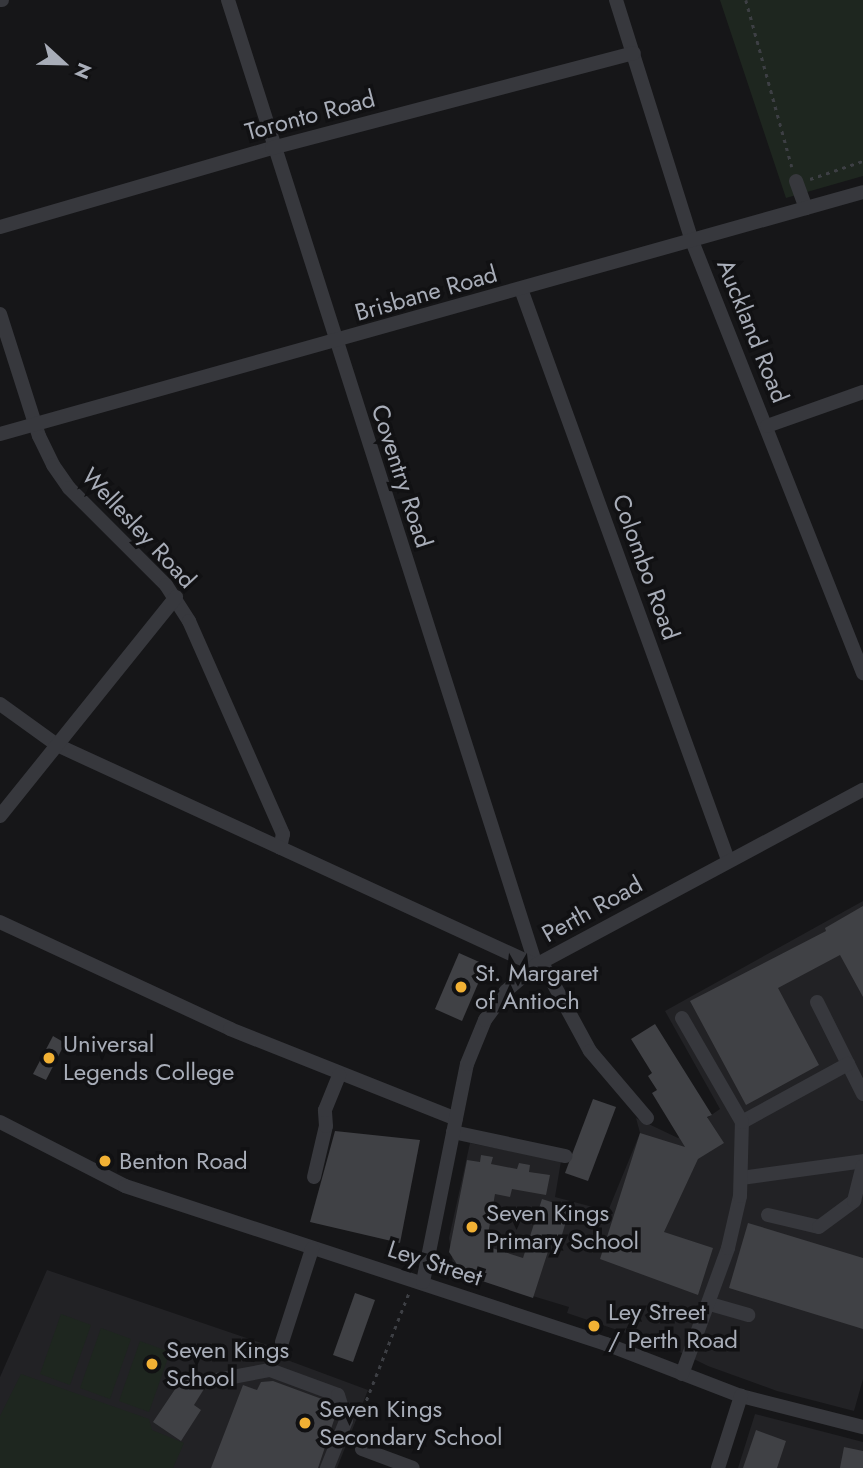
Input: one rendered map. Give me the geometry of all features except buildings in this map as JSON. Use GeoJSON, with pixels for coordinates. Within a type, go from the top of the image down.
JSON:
{"type":"FeatureCollection","features":[{"type":"Feature","properties":{"kind":"street","name":"Coventry Road"},"geometry":{"type":"LineString","coordinates":[[228,0],[334,343],[536,965]]}},
{"type":"Feature","properties":{"kind":"street","name":"Auckland Road"},"geometry":{"type":"LineString","coordinates":[[616,0],[692,241],[863,673]]}},
{"type":"Feature","properties":{"kind":"street","name":"Toronto Road"},"geometry":{"type":"LineString","coordinates":[[0,227],[272,148],[634,53]]}},
{"type":"Feature","properties":{"kind":"street"},"geometry":{"type":"LineString","coordinates":[[796,181],[806,208]]}},
{"type":"Feature","properties":{"kind":"street","name":"Brisbane Road"},"geometry":{"type":"LineString","coordinates":[[0,434],[334,343],[863,192]]}},
{"type":"Feature","properties":{"kind":"street","name":"Colombo Road"},"geometry":{"type":"LineString","coordinates":[[521,289],[728,860]]}},
{"type":"Feature","properties":{"kind":"street","name":"Wellesley Road"},"geometry":{"type":"LineString","coordinates":[[0,314],[35,425],[69,488],[176,597],[209,660],[283,834],[280,848]]}},
{"type":"Feature","properties":{"kind":"street"},"geometry":{"type":"LineString","coordinates":[[767,426],[863,392]]}},
{"type":"Feature","properties":{"kind":"street"},"geometry":{"type":"LineString","coordinates":[[0,816],[176,597]]}},
{"type":"Feature","properties":{"kind":"street"},"geometry":{"type":"LineString","coordinates":[[0,704],[57,745],[536,965],[551,977],[590,1051],[647,1118]]}},
{"type":"Feature","properties":{"kind":"street","name":"Perth Road"},"geometry":{"type":"LineString","coordinates":[[419,1281],[467,1064],[485,1020],[506,991],[536,965],[863,790]]}},
{"type":"Feature","properties":{"kind":"street"},"geometry":{"type":"LineString","coordinates":[[0,922],[454,1126],[565,1156]]}},
{"type":"Feature","properties":{"kind":"street"},"geometry":{"type":"LineString","coordinates":[[817,1002],[863,1094]]}},
{"type":"Feature","properties":{"kind":"street"},"geometry":{"type":"LineString","coordinates":[[682,1018],[742,1122],[741,1178],[728,1248],[710,1304],[682,1374]]}},
{"type":"Feature","properties":{"kind":"street"},"geometry":{"type":"LineString","coordinates":[[742,1122],[848,1064]]}},
{"type":"Feature","properties":{"kind":"street"},"geometry":{"type":"LineString","coordinates":[[314,1177],[326,1126],[325,1110],[339,1075]]}},
{"type":"Feature","properties":{"kind":"street","name":"Ley Street"},"geometry":{"type":"LineString","coordinates":[[0,1122],[125,1186],[312,1249],[419,1281],[741,1396],[863,1427]]}},
{"type":"Feature","properties":{"kind":"street"},"geometry":{"type":"LineString","coordinates":[[741,1178],[863,1161]]}},
{"type":"Feature","properties":{"kind":"street"},"geometry":{"type":"LineString","coordinates":[[768,1215],[819,1227],[854,1201],[863,1166]]}},
{"type":"Feature","properties":{"kind":"street"},"geometry":{"type":"LineString","coordinates":[[282,1342],[312,1249]]}},
{"type":"Feature","properties":{"kind":"street"},"geometry":{"type":"LineString","coordinates":[[710,1304],[748,1315]]}},
{"type":"Feature","properties":{"kind":"street"},"geometry":{"type":"LineString","coordinates":[[211,1381],[270,1370],[338,1395],[346,1421],[327,1468]]}},
{"type":"Feature","properties":{"kind":"street"},"geometry":{"type":"LineString","coordinates":[[718,1468],[741,1396]]}},
{"type":"Feature","properties":{"kind":"street"},"geometry":{"type":"LineString","coordinates":[[362,1449],[414,1468]]}},
{"type":"Feature","properties":{"kind":"path"},"geometry":{"type":"LineString","coordinates":[[746,0],[796,181],[863,161]]}},
{"type":"Feature","properties":{"kind":"path"},"geometry":{"type":"LineString","coordinates":[[356,1426],[419,1281]]}},
{"type":"Feature","properties":{"kind":"shaded area"},"geometry":{"type":"Polygon","coordinates":[[[720,0],[863,0],[863,176],[786,198],[720,0]]]}},
{"type":"Feature","properties":{"kind":"shaded area"},"geometry":{"type":"Polygon","coordinates":[[[863,901],[863,1379],[854,1411],[777,1391],[708,1366],[641,1333],[638,1337],[567,1313],[569,1307],[464,1275],[453,1264],[449,1238],[470,1143],[561,1161],[555,1197],[608,1211],[640,1133],[636,1118],[678,1138],[720,1109],[665,1011],[863,901]]]}},
{"type":"Feature","properties":{"kind":"shaded area","name":"Seven Kings School"},"geometry":{"type":"Polygon","coordinates":[[[47,1270],[273,1347],[271,1354],[368,1390],[337,1468],[0,1468],[0,1377],[47,1270]]]}},
{"type":"Feature","properties":{"kind":"shaded area"},"geometry":{"type":"Polygon","coordinates":[[[61,1314],[91,1325],[70,1385],[40,1374],[61,1314]]]}},
{"type":"Feature","properties":{"kind":"shaded area"},"geometry":{"type":"Polygon","coordinates":[[[101,1328],[131,1339],[110,1399],[80,1388],[101,1328]]]}},
{"type":"Feature","properties":{"kind":"shaded area"},"geometry":{"type":"Polygon","coordinates":[[[140,1341],[170,1352],[149,1412],[119,1401],[140,1341]]]}},
{"type":"Feature","properties":{"kind":"shaded area"},"geometry":{"type":"Polygon","coordinates":[[[21,1374],[149,1419],[152,1430],[184,1443],[173,1468],[0,1468],[0,1416],[21,1374]]]}},
{"type":"Feature","properties":{"kind":"shaded area"},"geometry":{"type":"Polygon","coordinates":[[[755,1414],[863,1442],[863,1468],[738,1468],[755,1414]]]}},
{"type":"Feature","properties":{"kind":"place","name":"St. Margaret of Antioch"},"geometry":{"type":"Point","coordinates":[461,987]}},
{"type":"Feature","properties":{"kind":"place","name":"Universal Legends College"},"geometry":{"type":"Point","coordinates":[49,1058]}},
{"type":"Feature","properties":{"kind":"place","name":"Benton Road"},"geometry":{"type":"Point","coordinates":[105,1161]}},
{"type":"Feature","properties":{"kind":"place","name":"Seven Kings Primary School"},"geometry":{"type":"Point","coordinates":[472,1227]}},
{"type":"Feature","properties":{"kind":"place","name":"Ley Street / Perth Road"},"geometry":{"type":"Point","coordinates":[594,1326]}},
{"type":"Feature","properties":{"kind":"place","name":"Seven Kings School"},"geometry":{"type":"Point","coordinates":[152,1364]}},
{"type":"Feature","properties":{"kind":"place","name":"Seven Kings Secondary School"},"geometry":{"type":"Point","coordinates":[305,1423]}}]}
